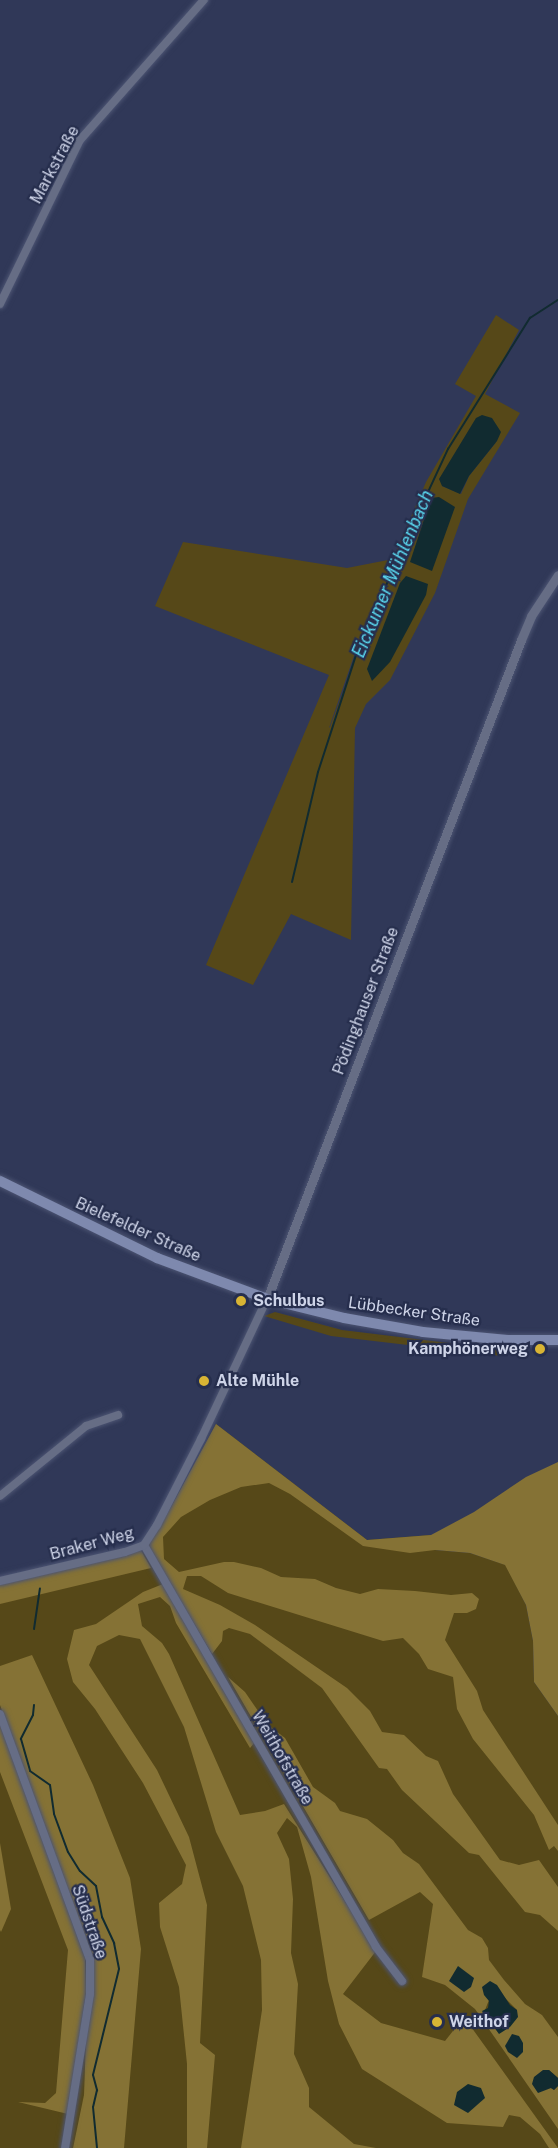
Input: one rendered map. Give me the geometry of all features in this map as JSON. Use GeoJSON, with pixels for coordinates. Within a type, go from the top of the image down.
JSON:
{"type":"FeatureCollection","features":[{"type":"Feature","properties":{"kind":"main road","name":"Bielefelder Straße"},"geometry":{"type":"LineString","coordinates":[[0,1181],[156,1258],[267,1299]]}},
{"type":"Feature","properties":{"kind":"main road","name":"Lübbecker Straße"},"geometry":{"type":"LineString","coordinates":[[267,1299],[344,1318],[423,1332],[508,1340],[558,1340]]}},
{"type":"Feature","properties":{"kind":"street","name":"Markstraße"},"geometry":{"type":"LineString","coordinates":[[0,304],[80,140],[204,0]]}},
{"type":"Feature","properties":{"kind":"street","name":"Pödinghauser Straße"},"geometry":{"type":"LineString","coordinates":[[201,1439],[267,1299],[520,640],[531,616],[558,575]]}},
{"type":"Feature","properties":{"kind":"street"},"geometry":{"type":"LineString","coordinates":[[0,1496],[86,1426],[118,1415]]}},
{"type":"Feature","properties":{"kind":"street","name":"Braker Weg"},"geometry":{"type":"LineString","coordinates":[[0,1581],[125,1552],[144,1545],[157,1525],[201,1439]]}},
{"type":"Feature","properties":{"kind":"street","name":"Weithofstraße"},"geometry":{"type":"LineString","coordinates":[[144,1545],[371,1938],[397,1978],[402,1981]]}},
{"type":"Feature","properties":{"kind":"street","name":"Südstraße"},"geometry":{"type":"LineString","coordinates":[[0,1714],[90,1960],[90,1994],[65,2148]]}},
{"type":"Feature","properties":{"kind":"shaded area"},"geometry":{"type":"Polygon","coordinates":[[[496,315],[519,330],[485,394],[520,413],[468,499],[435,593],[390,680],[366,704],[355,728],[351,940],[291,914],[253,985],[206,965],[329,675],[155,606],[183,542],[347,568],[393,559],[426,482],[476,396],[455,384],[496,315]],[[497,441],[442,486],[461,494],[469,476],[497,441]],[[380,592],[355,653],[329,728],[330,727],[380,592]]]}},
{"type":"Feature","properties":{"kind":"shaded area"},"geometry":{"type":"Polygon","coordinates":[[[482,415],[492,418],[501,432],[497,441],[469,476],[460,494],[442,486],[439,479],[476,418],[482,415]]]}},
{"type":"Feature","properties":{"kind":"shaded area"},"geometry":{"type":"Polygon","coordinates":[[[439,497],[455,507],[432,571],[410,562],[431,498],[439,497]]]}},
{"type":"Feature","properties":{"kind":"shaded area"},"geometry":{"type":"Polygon","coordinates":[[[406,576],[428,584],[426,595],[390,662],[372,681],[367,669],[400,583],[406,576]]]}},
{"type":"Feature","properties":{"kind":"shaded area"},"geometry":{"type":"Polygon","coordinates":[[[275,1312],[342,1330],[499,1349],[502,1356],[331,1336],[264,1316],[275,1312]]]}},
{"type":"Feature","properties":{"kind":"shaded area"},"geometry":{"type":"Polygon","coordinates":[[[216,1424],[367,1540],[431,1535],[435,1550],[470,1553],[506,1565],[526,1605],[533,1641],[534,1682],[558,1716],[558,2148],[0,2148],[0,1583],[126,1555],[159,1529],[216,1424]]]}},
{"type":"Feature","properties":{"kind":"shaded area"},"geometry":{"type":"Polygon","coordinates":[[[216,1424],[367,1540],[431,1535],[474,1512],[526,1477],[558,1462],[558,1716],[534,1682],[533,1641],[526,1605],[505,1565],[470,1553],[435,1550],[410,1553],[363,1546],[290,1494],[269,1483],[241,1487],[210,1500],[181,1517],[163,1537],[164,1559],[179,1572],[234,1562],[261,1568],[281,1577],[315,1579],[336,1588],[360,1594],[378,1589],[451,1595],[472,1593],[479,1599],[476,1609],[467,1613],[454,1613],[445,1640],[477,1691],[483,1710],[558,1825],[558,1851],[554,1846],[549,1850],[534,1815],[473,1739],[457,1709],[453,1677],[428,1669],[419,1654],[403,1638],[383,1641],[228,1593],[201,1576],[187,1576],[183,1589],[220,1605],[255,1625],[347,1688],[370,1711],[382,1732],[404,1735],[426,1756],[438,1761],[453,1794],[500,1860],[519,1865],[539,1860],[558,1887],[558,1931],[540,1915],[525,1912],[479,1855],[469,1853],[402,1790],[387,1769],[379,1768],[322,1688],[250,1634],[229,1628],[223,1631],[222,1641],[212,1654],[146,1542],[159,1529],[216,1424]]]}},
{"type":"Feature","properties":{"kind":"shaded area"},"geometry":{"type":"Polygon","coordinates":[[[139,1547],[151,1568],[0,1604],[0,1583],[139,1547]]]}},
{"type":"Feature","properties":{"kind":"shaded area"},"geometry":{"type":"Polygon","coordinates":[[[163,1584],[255,1742],[250,1748],[176,1623],[170,1606],[160,1597],[138,1604],[142,1626],[162,1643],[169,1654],[240,1815],[265,1811],[284,1804],[376,1951],[343,1994],[381,2023],[445,2041],[464,2017],[558,2148],[549,2148],[540,2134],[520,2117],[509,2115],[503,2127],[447,2123],[362,2069],[339,2024],[328,1981],[311,1877],[297,1827],[287,1818],[277,1833],[289,1859],[293,1899],[291,1953],[298,1984],[294,2054],[309,2088],[309,2107],[354,2144],[376,2148],[241,2148],[262,2010],[261,1960],[243,1886],[216,1832],[184,1727],[140,1639],[119,1635],[97,1646],[89,1665],[157,1770],[189,1837],[207,1905],[200,2043],[215,2055],[207,2148],[187,2148],[187,2064],[179,1987],[160,1927],[159,1903],[182,1884],[186,1865],[143,1783],[95,1709],[73,1682],[67,1659],[74,1630],[96,1624],[143,1592],[163,1584]]]}},
{"type":"Feature","properties":{"kind":"shaded area"},"geometry":{"type":"Polygon","coordinates":[[[32,1655],[93,1785],[130,1878],[141,1949],[124,2148],[73,2148],[84,2095],[86,2037],[94,1972],[93,1959],[0,1705],[0,1666],[32,1655]]]}},
{"type":"Feature","properties":{"kind":"shaded area"},"geometry":{"type":"Polygon","coordinates":[[[228,1677],[245,1692],[267,1724],[285,1738],[313,1787],[335,1803],[340,1811],[367,1819],[393,1840],[403,1853],[419,1864],[468,1930],[482,1938],[488,1948],[489,1960],[504,1980],[525,2004],[542,2015],[558,2037],[558,2078],[549,2070],[551,2088],[554,2090],[558,2086],[558,2129],[475,2009],[445,1985],[422,1977],[433,1904],[420,1892],[369,1920],[228,1677]],[[505,1998],[489,2000],[483,2015],[494,2029],[517,2010],[505,1998]]]}},
{"type":"Feature","properties":{"kind":"shaded area"},"geometry":{"type":"Polygon","coordinates":[[[0,1725],[85,1958],[86,1992],[68,2114],[18,2102],[45,2103],[56,2093],[68,1950],[0,1772],[0,1725]]]}},
{"type":"Feature","properties":{"kind":"shaded area"},"geometry":{"type":"Polygon","coordinates":[[[0,1843],[11,1909],[1,1932],[0,1930],[0,1843]]]}},
{"type":"Feature","properties":{"kind":"shaded area"},"geometry":{"type":"Polygon","coordinates":[[[458,1966],[474,1978],[471,1987],[464,1992],[449,1981],[458,1966]]]}},
{"type":"Feature","properties":{"kind":"shaded area"},"geometry":{"type":"Polygon","coordinates":[[[490,1981],[497,1985],[510,2005],[517,2010],[518,2017],[510,2027],[499,2034],[482,2011],[488,2008],[489,2001],[482,1987],[490,1981]]]}},
{"type":"Feature","properties":{"kind":"shaded area"},"geometry":{"type":"Polygon","coordinates":[[[512,2034],[519,2036],[523,2043],[523,2052],[517,2058],[508,2052],[505,2046],[512,2034]]]}},
{"type":"Feature","properties":{"kind":"shaded area"},"geometry":{"type":"Polygon","coordinates":[[[543,2070],[549,2070],[558,2078],[558,2086],[554,2090],[551,2088],[538,2093],[532,2084],[534,2077],[543,2070]]]}},
{"type":"Feature","properties":{"kind":"shaded area"},"geometry":{"type":"Polygon","coordinates":[[[468,2084],[481,2088],[485,2098],[468,2113],[454,2105],[457,2092],[468,2084]]]}},
{"type":"Feature","properties":{"kind":"waterway","name":"Eickumer Mühlenbach"},"geometry":{"type":"LineString","coordinates":[[292,882],[318,772],[357,652],[409,533],[448,449],[530,318],[558,300]]}},
{"type":"Feature","properties":{"kind":"waterway"},"geometry":{"type":"LineString","coordinates":[[34,1629],[40,1588]]}},
{"type":"Feature","properties":{"kind":"waterway"},"geometry":{"type":"LineString","coordinates":[[34,1705],[33,1715],[21,1739],[30,1771],[50,1785],[54,1814],[68,1852],[80,1871],[96,1886],[102,1917],[114,1943],[119,1969],[93,2075],[97,2090],[93,2107],[97,2148]]}},
{"type":"Feature","properties":{"kind":"place","name":"Schulbus"},"geometry":{"type":"Point","coordinates":[241,1301]}},
{"type":"Feature","properties":{"kind":"place","name":"Kamphönerweg"},"geometry":{"type":"Point","coordinates":[540,1349]}},
{"type":"Feature","properties":{"kind":"place","name":"Alte Mühle"},"geometry":{"type":"Point","coordinates":[204,1381]}},
{"type":"Feature","properties":{"kind":"place","name":"Weithof"},"geometry":{"type":"Point","coordinates":[437,2022]}}]}
